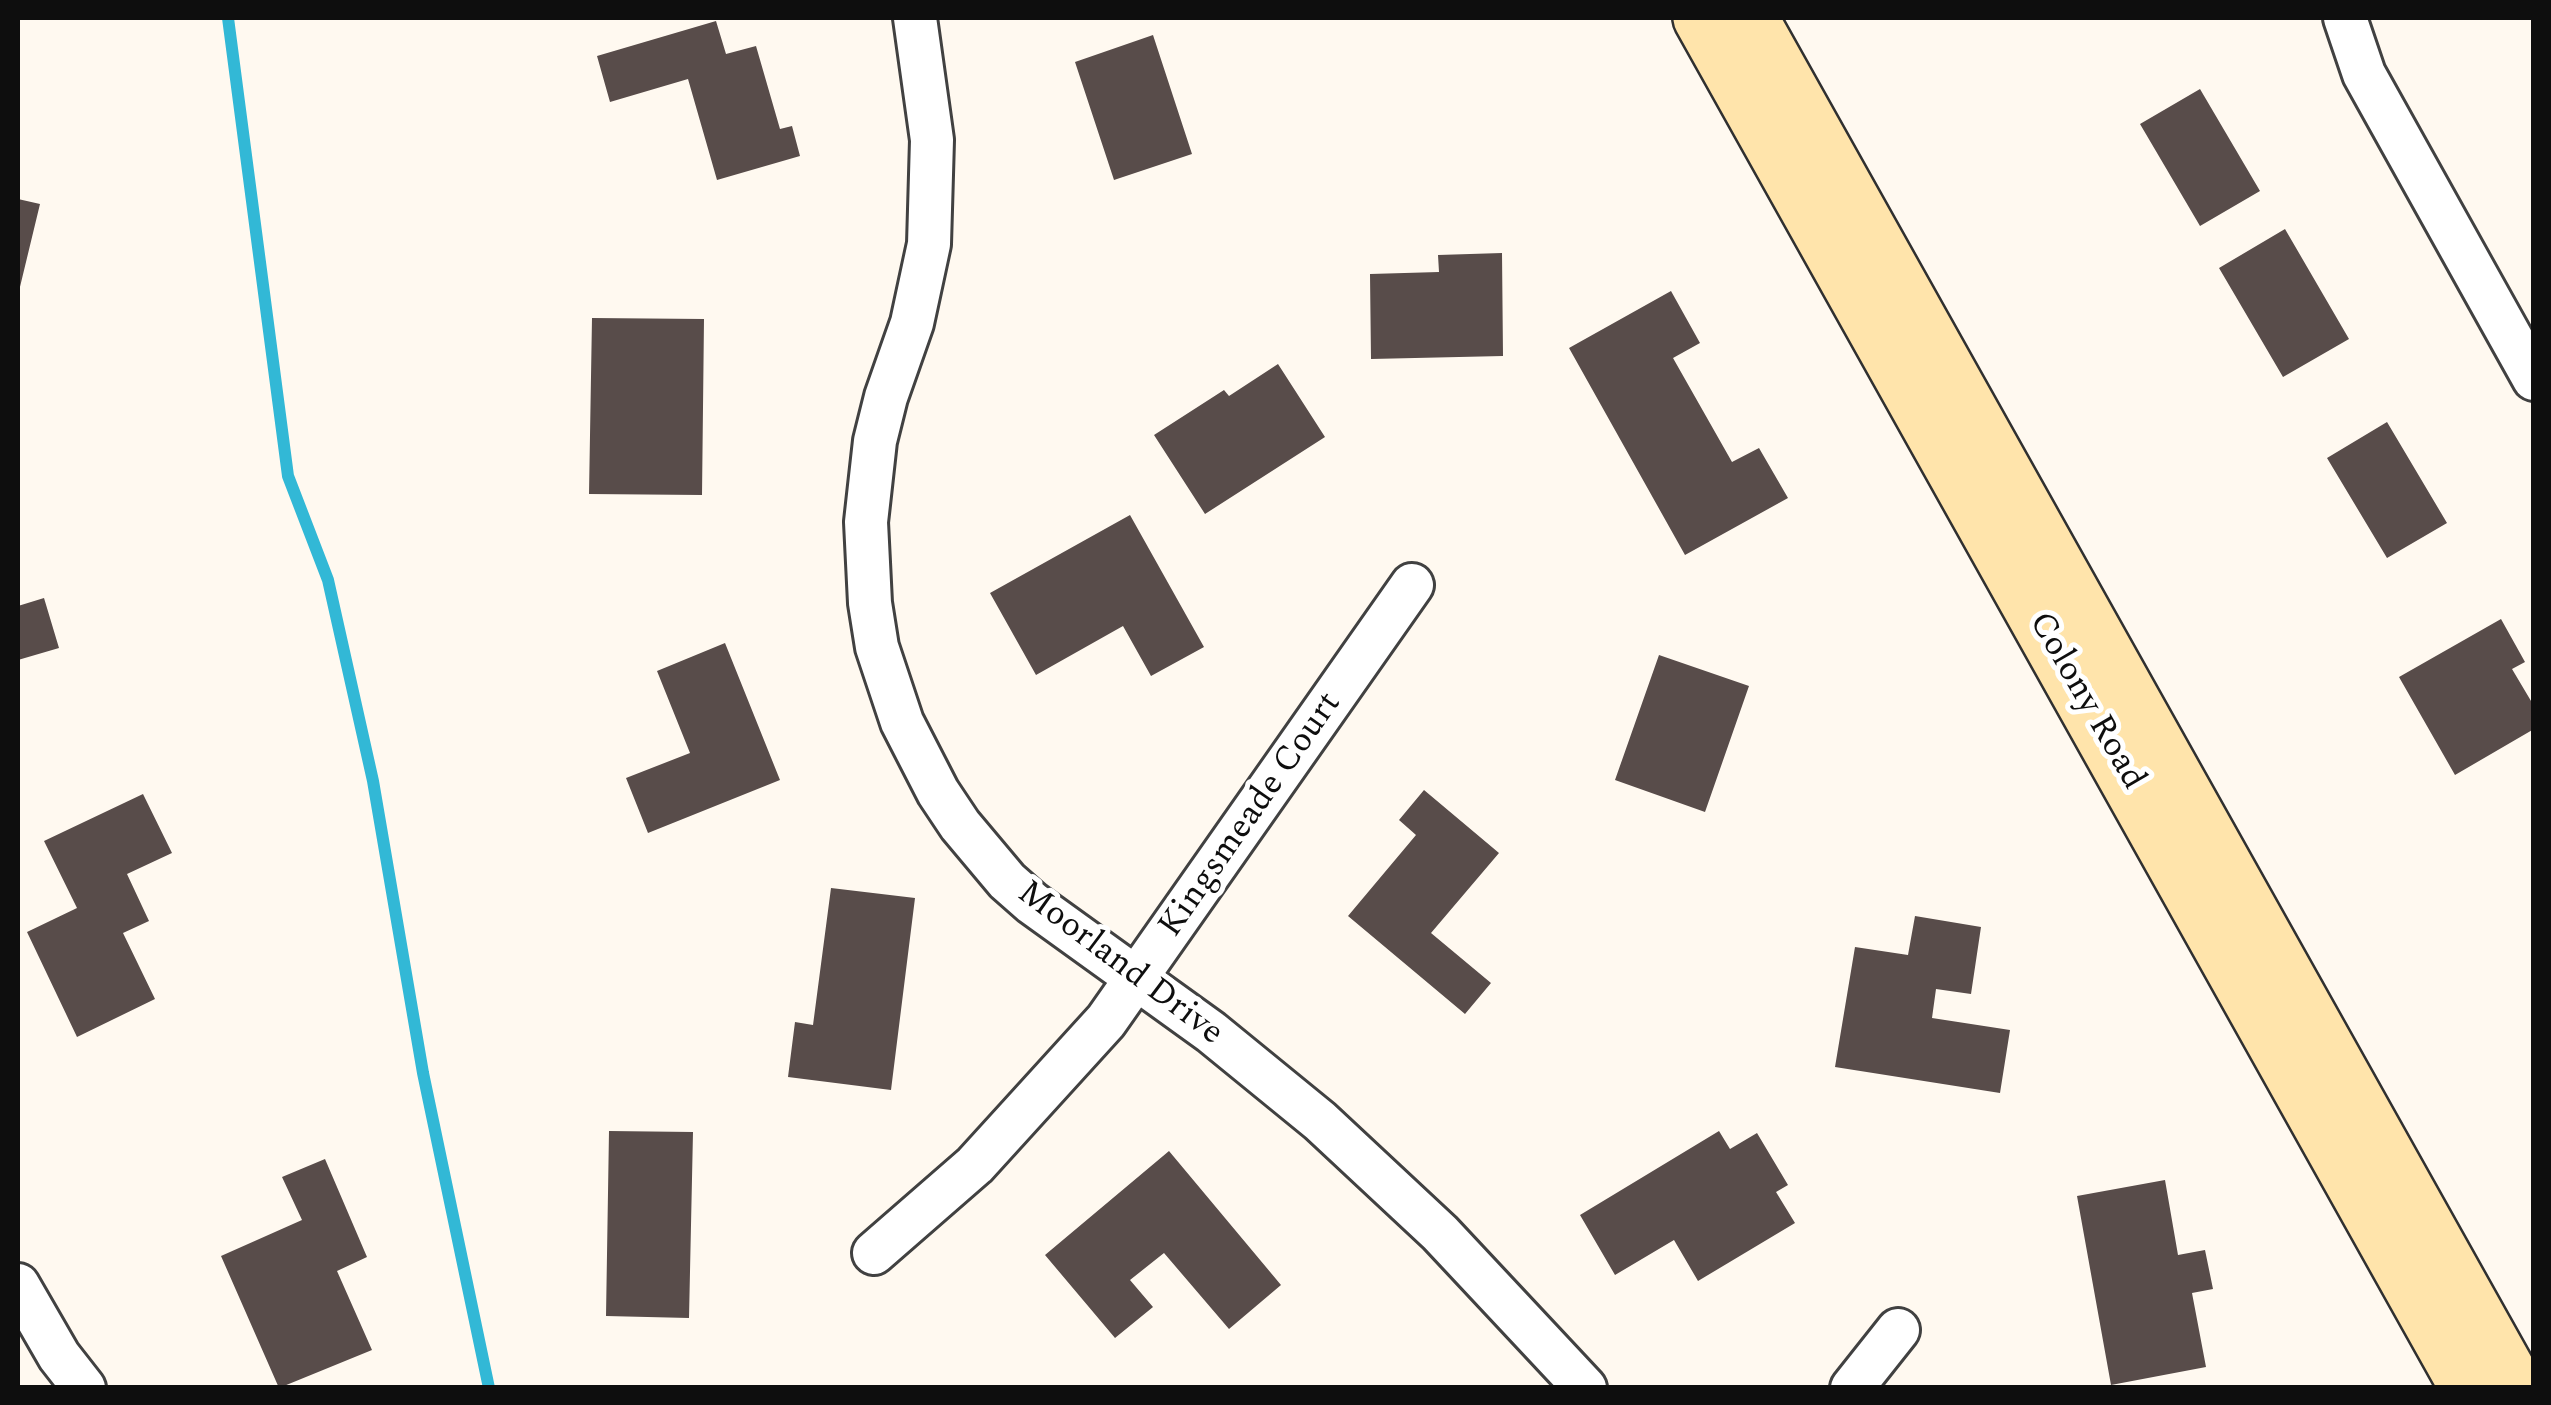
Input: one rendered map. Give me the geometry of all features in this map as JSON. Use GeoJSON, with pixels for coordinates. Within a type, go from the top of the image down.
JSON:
{"type":"FeatureCollection","features":[{"type":"Feature","properties":{"kind":"main road","name":"Colony Road"},"geometry":{"type":"LineString","coordinates":[[1701,18],[2468,1388]]}},
{"type":"Feature","properties":{"kind":"main road","name":"Colony Road"},"geometry":{"type":"LineString","coordinates":[[1750,18],[2516,1388]]}},
{"type":"Feature","properties":{"kind":"street","name":"Moorland Drive"},"geometry":{"type":"LineString","coordinates":[[915,18],[932,140],[928,244],[912,323],[875,441],[866,549],[878,647],[902,722],[938,792],[1007,881],[1210,1032],[1333,1134],[1440,1233],[1585,1388]]}},
{"type":"Feature","properties":{"kind":"street"},"geometry":{"type":"LineString","coordinates":[[2345,18],[2364,74],[2534,379]]}},
{"type":"Feature","properties":{"kind":"street","name":"Kingsmeade Court"},"geometry":{"type":"LineString","coordinates":[[874,1253],[976,1165],[1106,1020],[1138,980],[1412,585]]}},
{"type":"Feature","properties":{"kind":"street"},"geometry":{"type":"LineString","coordinates":[[18,1285],[59,1356],[84,1388]]}},
{"type":"Feature","properties":{"kind":"street"},"geometry":{"type":"LineString","coordinates":[[1852,1388],[1898,1330]]}},
{"type":"Feature","properties":{"kind":"building"},"geometry":{"type":"Polygon","coordinates":[[[716,21],[726,54],[756,46],[780,129],[792,126],[800,156],[717,180],[688,79],[610,102],[597,56],[716,21]]]}},
{"type":"Feature","properties":{"kind":"building"},"geometry":{"type":"Polygon","coordinates":[[[1153,35],[1192,154],[1114,180],[1075,62],[1153,35]]]}},
{"type":"Feature","properties":{"kind":"building"},"geometry":{"type":"Polygon","coordinates":[[[2200,89],[2260,191],[2200,226],[2140,124],[2200,89]]]}},
{"type":"Feature","properties":{"kind":"building"},"geometry":{"type":"Polygon","coordinates":[[[18,199],[40,204],[19,291],[18,291],[18,199]]]}},
{"type":"Feature","properties":{"kind":"building"},"geometry":{"type":"Polygon","coordinates":[[[2285,229],[2349,339],[2283,377],[2219,268],[2285,229]]]}},
{"type":"Feature","properties":{"kind":"building"},"geometry":{"type":"Polygon","coordinates":[[[1502,253],[1503,356],[1371,359],[1370,274],[1439,272],[1438,255],[1502,253]]]}},
{"type":"Feature","properties":{"kind":"building"},"geometry":{"type":"Polygon","coordinates":[[[1671,291],[1700,343],[1673,358],[1732,462],[1759,448],[1788,498],[1685,555],[1569,348],[1671,291]]]}},
{"type":"Feature","properties":{"kind":"building"},"geometry":{"type":"Polygon","coordinates":[[[592,318],[704,319],[702,495],[589,494],[592,318]]]}},
{"type":"Feature","properties":{"kind":"building"},"geometry":{"type":"Polygon","coordinates":[[[1278,364],[1325,437],[1205,514],[1154,435],[1224,390],[1229,396],[1278,364]]]}},
{"type":"Feature","properties":{"kind":"building"},"geometry":{"type":"Polygon","coordinates":[[[2387,422],[2447,523],[2387,558],[2327,458],[2387,422]]]}},
{"type":"Feature","properties":{"kind":"building"},"geometry":{"type":"Polygon","coordinates":[[[1130,515],[1204,647],[1151,676],[1123,626],[1036,675],[990,593],[1130,515]]]}},
{"type":"Feature","properties":{"kind":"building"},"geometry":{"type":"Polygon","coordinates":[[[44,598],[59,648],[18,660],[18,606],[44,598]]]}},
{"type":"Feature","properties":{"kind":"building"},"geometry":{"type":"Polygon","coordinates":[[[2501,619],[2525,662],[2512,669],[2534,706],[2534,729],[2455,775],[2399,677],[2501,619]]]}},
{"type":"Feature","properties":{"kind":"building"},"geometry":{"type":"Polygon","coordinates":[[[725,643],[780,780],[648,833],[626,778],[690,753],[657,671],[725,643]]]}},
{"type":"Feature","properties":{"kind":"building"},"geometry":{"type":"Polygon","coordinates":[[[1659,655],[1749,686],[1705,812],[1615,780],[1659,655]]]}},
{"type":"Feature","properties":{"kind":"building"},"geometry":{"type":"Polygon","coordinates":[[[1424,790],[1499,853],[1431,933],[1491,983],[1465,1014],[1348,916],[1416,835],[1399,820],[1424,790]]]}},
{"type":"Feature","properties":{"kind":"building"},"geometry":{"type":"Polygon","coordinates":[[[143,794],[172,853],[127,874],[149,921],[123,933],[155,999],[77,1037],[27,932],[77,908],[44,841],[143,794]]]}},
{"type":"Feature","properties":{"kind":"building"},"geometry":{"type":"Polygon","coordinates":[[[831,888],[915,898],[891,1090],[788,1077],[795,1022],[813,1025],[831,888]]]}},
{"type":"Feature","properties":{"kind":"building"},"geometry":{"type":"Polygon","coordinates":[[[1915,916],[1981,927],[1971,994],[1936,989],[1932,1018],[2010,1030],[2000,1093],[1835,1067],[1855,947],[1908,955],[1915,916]]]}},
{"type":"Feature","properties":{"kind":"building"},"geometry":{"type":"Polygon","coordinates":[[[609,1131],[693,1132],[689,1318],[606,1316],[609,1131]]]}},
{"type":"Feature","properties":{"kind":"building"},"geometry":{"type":"Polygon","coordinates":[[[1719,1131],[1730,1149],[1757,1133],[1788,1185],[1776,1192],[1795,1223],[1698,1281],[1674,1240],[1615,1275],[1580,1215],[1719,1131]]]}},
{"type":"Feature","properties":{"kind":"building"},"geometry":{"type":"Polygon","coordinates":[[[1169,1151],[1281,1285],[1229,1329],[1164,1253],[1130,1280],[1153,1307],[1115,1338],[1045,1255],[1169,1151]]]}},
{"type":"Feature","properties":{"kind":"building"},"geometry":{"type":"Polygon","coordinates":[[[325,1159],[367,1257],[337,1271],[372,1350],[279,1388],[221,1256],[302,1220],[282,1177],[325,1159]]]}},
{"type":"Feature","properties":{"kind":"building"},"geometry":{"type":"Polygon","coordinates":[[[2165,1180],[2178,1255],[2205,1250],[2213,1289],[2192,1293],[2206,1367],[2111,1385],[2077,1196],[2165,1180]]]}},
{"type":"Feature","properties":{"kind":"waterway"},"geometry":{"type":"LineString","coordinates":[[228,18],[288,476],[328,580],[373,781],[423,1073],[489,1388]]}}]}
